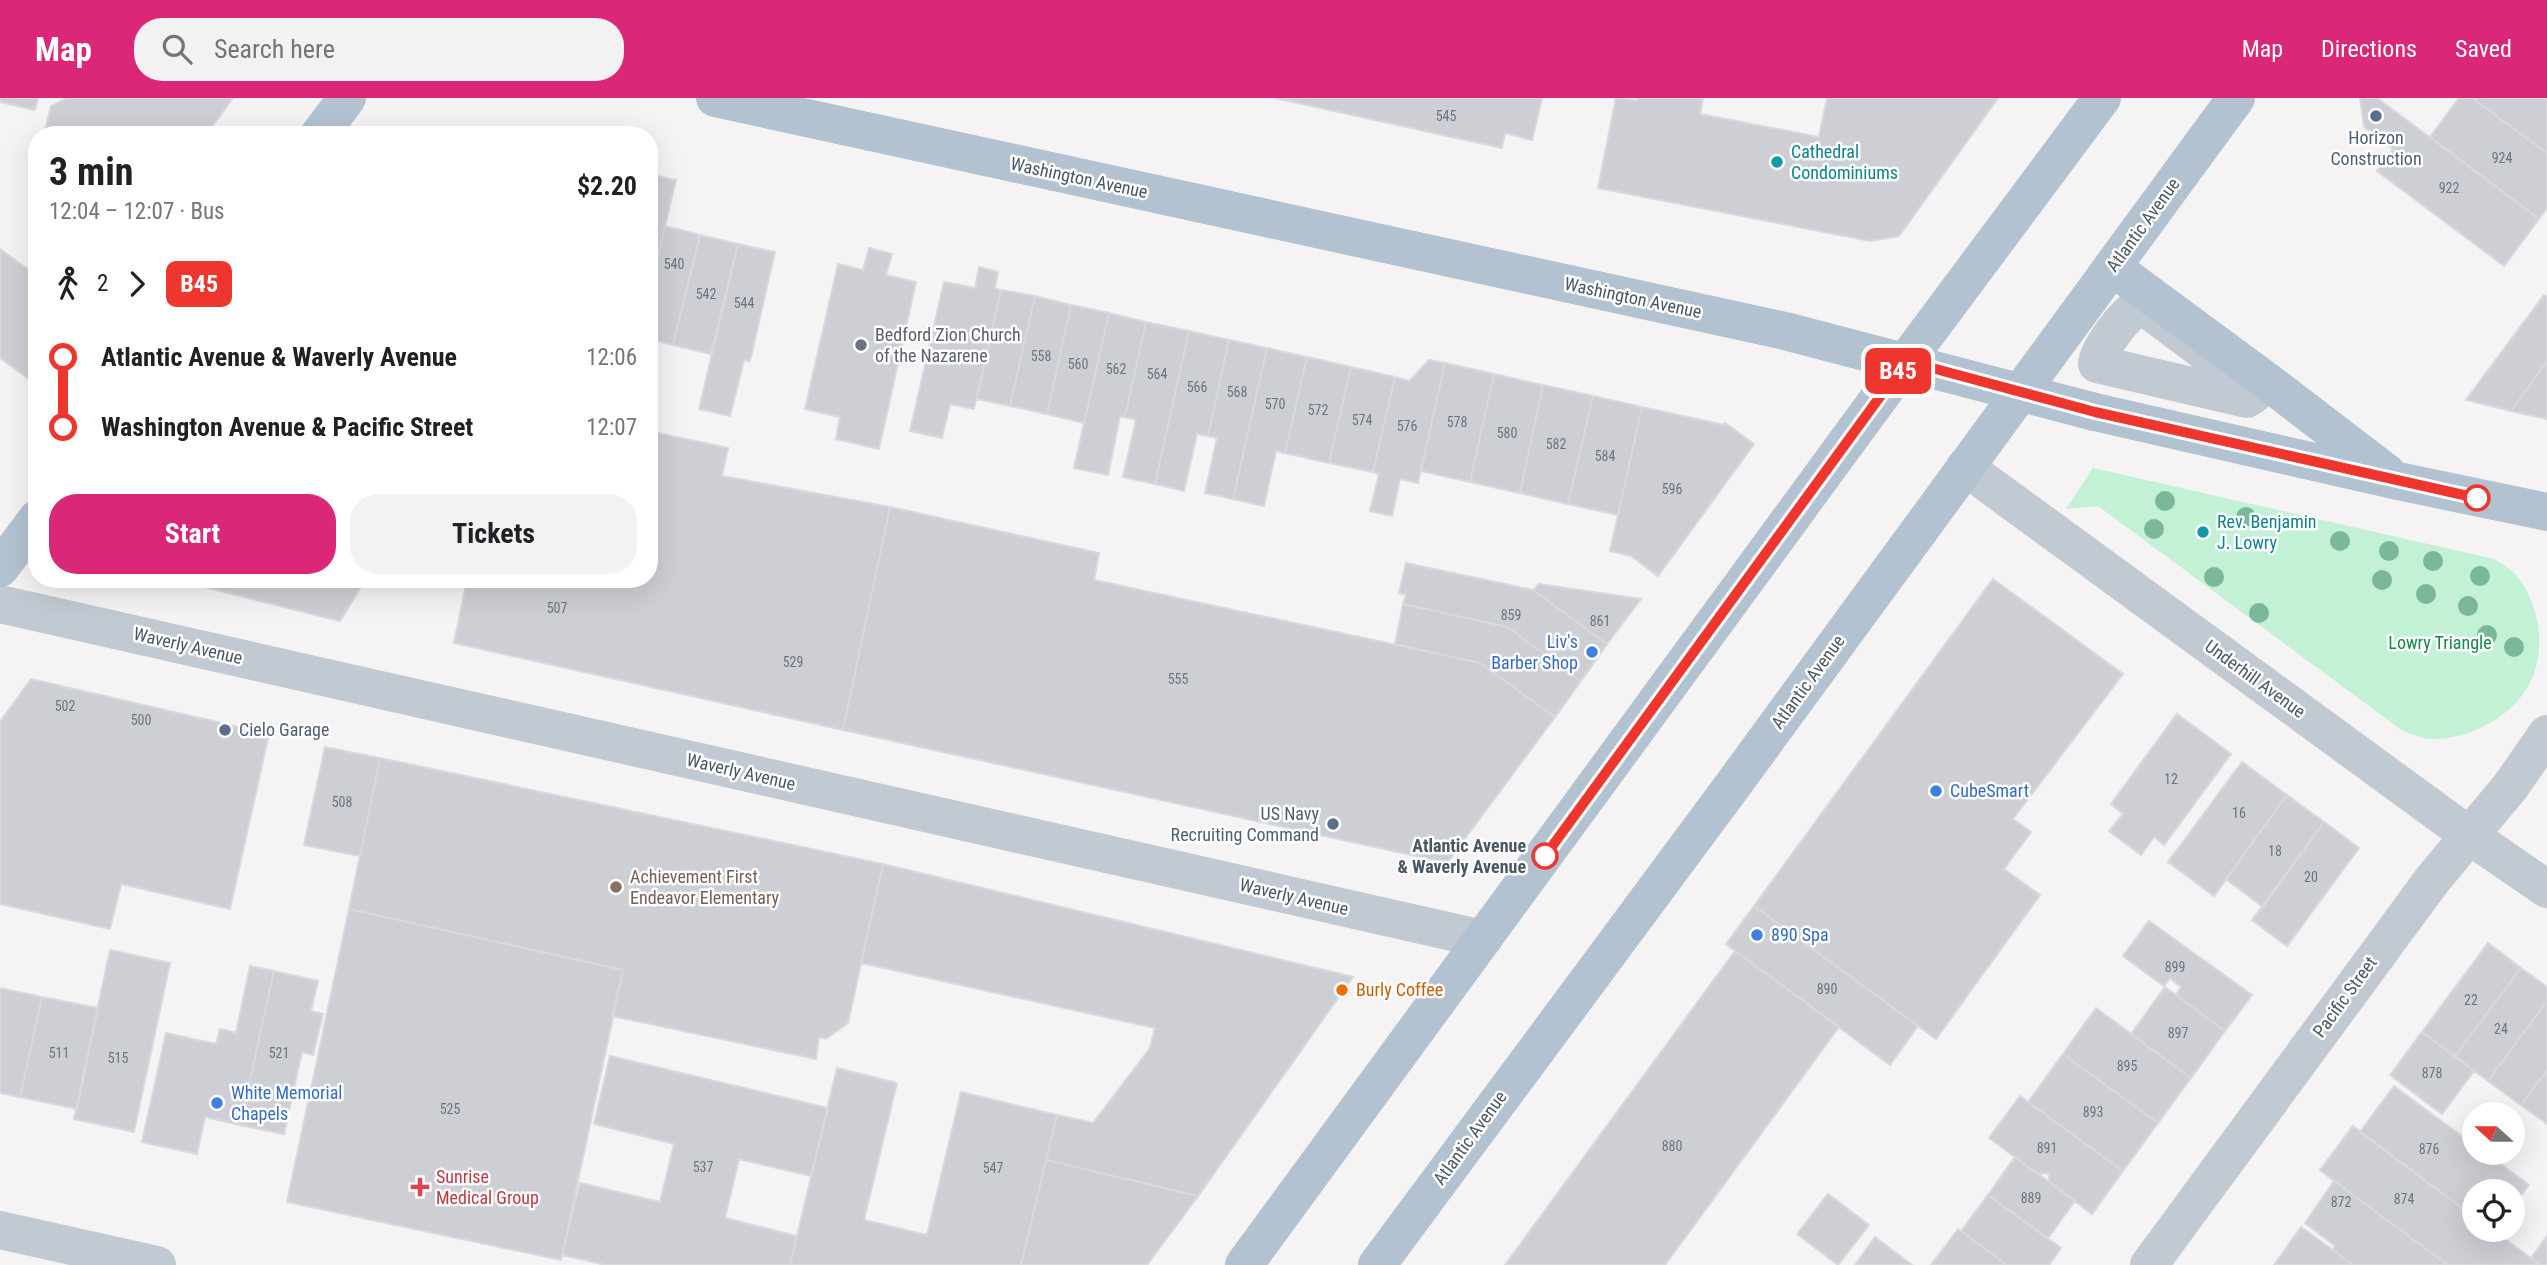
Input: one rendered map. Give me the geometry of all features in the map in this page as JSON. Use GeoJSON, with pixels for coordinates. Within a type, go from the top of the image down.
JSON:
{"type":"FeatureCollection","features":[{"type":"Feature","properties":{"kind":"main road"},"geometry":{"type":"LineString","coordinates":[[326,126],[347,98]]}},
{"type":"Feature","properties":{"kind":"main road","name":"Washington Avenue"},"geometry":{"type":"LineString","coordinates":[[715,98],[805,108],[1785,331],[2095,412],[2547,512]]}},
{"type":"Feature","properties":{"kind":"main road"},"geometry":{"type":"LineString","coordinates":[[1244,1265],[1906,361],[2102,98]]}},
{"type":"Feature","properties":{"kind":"main road","name":"Atlantic Avenue"},"geometry":{"type":"LineString","coordinates":[[1377,1265],[2236,98]]}},
{"type":"Feature","properties":{"kind":"main road"},"geometry":{"type":"LineString","coordinates":[[2112,267],[2398,481]]}},
{"type":"Feature","properties":{"kind":"main road"},"geometry":{"type":"LineString","coordinates":[[0,569],[28,531]]}},
{"type":"Feature","properties":{"kind":"street","name":"Underhill Avenue"},"geometry":{"type":"LineString","coordinates":[[1965,467],[2470,836],[2547,889]]}},
{"type":"Feature","properties":{"kind":"street","name":"Waverly Avenue"},"geometry":{"type":"LineString","coordinates":[[0,604],[1483,939]]}},
{"type":"Feature","properties":{"kind":"street","name":"Pacific Street"},"geometry":{"type":"LineString","coordinates":[[2149,1265],[2433,879],[2510,787],[2547,734]]}},
{"type":"Feature","properties":{"kind":"street"},"geometry":{"type":"LineString","coordinates":[[0,1230],[157,1265]]}},
{"type":"Feature","properties":{"kind":"green space","name":"Lowry Triangle"},"geometry":{"type":"Polygon","coordinates":[[[2093,468],[2494,559],[2516,575],[2530,597],[2539,637],[2537,664],[2533,676],[2516,703],[2504,714],[2476,730],[2429,739],[2403,731],[2098,506],[2066,509],[2093,468]]]}},
{"type":"Feature","properties":{"kind":"building"},"geometry":{"type":"Polygon","coordinates":[[[0,98],[38,98],[35,110],[0,102],[0,98]]]}},
{"type":"Feature","properties":{"kind":"building"},"geometry":{"type":"Polygon","coordinates":[[[67,98],[233,98],[213,126],[46,126],[51,106],[67,98]]]}},
{"type":"Feature","properties":{"kind":"building"},"geometry":{"type":"Polygon","coordinates":[[[1275,98],[1542,98],[1532,140],[1505,133],[1502,148],[1275,98]]]}},
{"type":"Feature","properties":{"kind":"building","name":"Cathedral Condominiums"},"geometry":{"type":"Polygon","coordinates":[[[1616,98],[1637,101],[1638,98],[1703,98],[1700,114],[1819,137],[1827,98],[1998,98],[1899,236],[1870,241],[1598,188],[1616,98]]]}},
{"type":"Feature","properties":{"kind":"building"},"geometry":{"type":"Polygon","coordinates":[[[2360,98],[2377,98],[2539,219],[2504,266],[2377,171],[2393,149],[2364,127],[2360,98]]]}},
{"type":"Feature","properties":{"kind":"building"},"geometry":{"type":"Polygon","coordinates":[[[2459,98],[2472,98],[2547,153],[2547,208],[2539,219],[2430,137],[2459,98]]]}},
{"type":"Feature","properties":{"kind":"building"},"geometry":{"type":"Polygon","coordinates":[[[2472,98],[2547,98],[2547,153],[2472,98]]]}},
{"type":"Feature","properties":{"kind":"building"},"geometry":{"type":"Polygon","coordinates":[[[658,176],[676,180],[658,256],[658,176]]]}},
{"type":"Feature","properties":{"kind":"building"},"geometry":{"type":"Polygon","coordinates":[[[665,226],[700,235],[673,345],[658,341],[658,256],[665,226]]]}},
{"type":"Feature","properties":{"kind":"building"},"geometry":{"type":"Polygon","coordinates":[[[700,235],[738,244],[711,354],[673,345],[700,235]]]}},
{"type":"Feature","properties":{"kind":"building"},"geometry":{"type":"Polygon","coordinates":[[[738,244],[775,252],[750,361],[744,360],[730,416],[699,409],[738,244]]]}},
{"type":"Feature","properties":{"kind":"building","name":"Bedford Zion Church of the Nazarene"},"geometry":{"type":"Polygon","coordinates":[[[869,248],[892,254],[886,275],[916,282],[879,449],[836,439],[840,417],[805,409],[838,264],[863,270],[869,248]]]}},
{"type":"Feature","properties":{"kind":"building"},"geometry":{"type":"Polygon","coordinates":[[[0,249],[28,269],[28,378],[0,358],[0,249]]]}},
{"type":"Feature","properties":{"kind":"building"},"geometry":{"type":"Polygon","coordinates":[[[979,267],[998,272],[995,288],[1001,290],[974,409],[950,404],[942,438],[910,431],[944,282],[975,288],[979,267]]]}},
{"type":"Feature","properties":{"kind":"building"},"geometry":{"type":"Polygon","coordinates":[[[1001,290],[1035,296],[1010,406],[977,399],[1001,290]]]}},
{"type":"Feature","properties":{"kind":"building"},"geometry":{"type":"Polygon","coordinates":[[[2544,295],[2547,297],[2547,361],[2511,411],[2466,400],[2544,295]]]}},
{"type":"Feature","properties":{"kind":"building"},"geometry":{"type":"Polygon","coordinates":[[[1035,296],[1071,305],[1047,414],[1010,406],[1035,296]]]}},
{"type":"Feature","properties":{"kind":"building"},"geometry":{"type":"Polygon","coordinates":[[[1071,305],[1109,313],[1084,423],[1047,414],[1071,305]]]}},
{"type":"Feature","properties":{"kind":"building"},"geometry":{"type":"Polygon","coordinates":[[[1109,313],[1146,322],[1125,417],[1120,416],[1108,475],[1074,468],[1109,313]]]}},
{"type":"Feature","properties":{"kind":"building"},"geometry":{"type":"Polygon","coordinates":[[[1146,322],[1189,331],[1155,484],[1123,477],[1136,420],[1125,417],[1146,322]]]}},
{"type":"Feature","properties":{"kind":"building"},"geometry":{"type":"Polygon","coordinates":[[[1189,331],[1229,340],[1208,436],[1197,434],[1184,491],[1155,484],[1189,331]]]}},
{"type":"Feature","properties":{"kind":"building"},"geometry":{"type":"Polygon","coordinates":[[[1229,340],[1267,348],[1233,499],[1205,493],[1217,438],[1208,436],[1229,340]]]}},
{"type":"Feature","properties":{"kind":"building"},"geometry":{"type":"Polygon","coordinates":[[[1267,348],[1307,357],[1285,453],[1276,451],[1264,506],[1233,499],[1267,348]]]}},
{"type":"Feature","properties":{"kind":"building"},"geometry":{"type":"Polygon","coordinates":[[[1307,357],[1351,367],[1329,463],[1285,453],[1307,357]]]}},
{"type":"Feature","properties":{"kind":"building"},"geometry":{"type":"Polygon","coordinates":[[[1429,360],[1445,363],[1418,483],[1400,479],[1392,516],[1370,511],[1379,474],[1373,472],[1395,377],[1409,381],[1429,360]]]}},
{"type":"Feature","properties":{"kind":"building"},"geometry":{"type":"Polygon","coordinates":[[[2547,361],[2547,419],[2511,411],[2547,361]]]}},
{"type":"Feature","properties":{"kind":"building"},"geometry":{"type":"Polygon","coordinates":[[[1445,363],[1494,374],[1470,482],[1421,471],[1445,363]]]}},
{"type":"Feature","properties":{"kind":"building"},"geometry":{"type":"Polygon","coordinates":[[[1351,367],[1395,377],[1373,472],[1329,463],[1351,367]]]}},
{"type":"Feature","properties":{"kind":"building"},"geometry":{"type":"Polygon","coordinates":[[[1494,374],[1543,385],[1520,493],[1470,482],[1494,374]]]}},
{"type":"Feature","properties":{"kind":"building"},"geometry":{"type":"Polygon","coordinates":[[[1543,385],[1593,396],[1568,504],[1520,493],[1543,385]]]}},
{"type":"Feature","properties":{"kind":"building"},"geometry":{"type":"Polygon","coordinates":[[[1593,396],[1642,407],[1618,515],[1568,504],[1593,396]]]}},
{"type":"Feature","properties":{"kind":"building"},"geometry":{"type":"Polygon","coordinates":[[[1642,407],[1724,425],[1725,423],[1754,444],[1658,576],[1631,556],[1610,551],[1642,407]]]}},
{"type":"Feature","properties":{"kind":"building"},"geometry":{"type":"Polygon","coordinates":[[[658,433],[728,448],[722,476],[890,507],[843,730],[454,643],[465,588],[658,588],[658,433]]]}},
{"type":"Feature","properties":{"kind":"building"},"geometry":{"type":"Polygon","coordinates":[[[890,507],[1099,553],[1094,580],[1480,663],[1555,717],[1447,863],[843,730],[890,507]]]}},
{"type":"Feature","properties":{"kind":"building"},"geometry":{"type":"Polygon","coordinates":[[[1406,563],[1533,590],[1607,644],[1581,681],[1507,627],[1403,604],[1406,595],[1399,593],[1406,563]]]}},
{"type":"Feature","properties":{"kind":"building","name":"CubeSmart"},"geometry":{"type":"Polygon","coordinates":[[[1993,579],[2123,674],[2013,819],[2031,832],[2004,869],[2040,895],[1936,1039],[1754,906],[1993,579]]]}},
{"type":"Feature","properties":{"kind":"building"},"geometry":{"type":"Polygon","coordinates":[[[1539,584],[1641,599],[1607,644],[1533,590],[1539,584]]]}},
{"type":"Feature","properties":{"kind":"building"},"geometry":{"type":"Polygon","coordinates":[[[209,588],[360,588],[340,621],[209,588]]]}},
{"type":"Feature","properties":{"kind":"building"},"geometry":{"type":"Polygon","coordinates":[[[1403,604],[1507,627],[1581,681],[1555,717],[1480,663],[1395,644],[1403,604]]]}},
{"type":"Feature","properties":{"kind":"building"},"geometry":{"type":"Polygon","coordinates":[[[31,679],[269,734],[230,909],[121,884],[110,929],[0,904],[0,722],[31,679]]]}},
{"type":"Feature","properties":{"kind":"building"},"geometry":{"type":"Polygon","coordinates":[[[2177,714],[2231,754],[2164,845],[2154,837],[2141,855],[2109,831],[2123,814],[2111,804],[2177,714]]]}},
{"type":"Feature","properties":{"kind":"building"},"geometry":{"type":"Polygon","coordinates":[[[325,747],[380,758],[360,856],[304,845],[325,747]]]}},
{"type":"Feature","properties":{"kind":"building","name":"Achievement First Endeavor Elementary"},"geometry":{"type":"Polygon","coordinates":[[[380,758],[883,864],[848,1023],[826,1039],[819,1037],[816,1059],[612,1016],[623,970],[349,909],[380,758]]]}},
{"type":"Feature","properties":{"kind":"building"},"geometry":{"type":"Polygon","coordinates":[[[2242,762],[2287,795],[2214,896],[2168,862],[2242,762]]]}},
{"type":"Feature","properties":{"kind":"building"},"geometry":{"type":"Polygon","coordinates":[[[2287,795],[2324,822],[2263,907],[2226,879],[2287,795]]]}},
{"type":"Feature","properties":{"kind":"building"},"geometry":{"type":"Polygon","coordinates":[[[2324,822],[2359,848],[2287,946],[2252,920],[2324,822]]]}},
{"type":"Feature","properties":{"kind":"building"},"geometry":{"type":"Polygon","coordinates":[[[883,864],[1353,977],[1198,1196],[1046,1160],[1057,1115],[1093,1123],[1150,1048],[1155,1028],[861,963],[883,864]]]}},
{"type":"Feature","properties":{"kind":"building"},"geometry":{"type":"Polygon","coordinates":[[[1754,906],[1918,1026],[1890,1065],[1726,944],[1754,906]]]}},
{"type":"Feature","properties":{"kind":"building"},"geometry":{"type":"Polygon","coordinates":[[[349,909],[623,970],[561,1260],[287,1202],[349,909]]]}},
{"type":"Feature","properties":{"kind":"building"},"geometry":{"type":"Polygon","coordinates":[[[2149,921],[2252,995],[2225,1031],[2176,995],[2181,987],[2170,978],[2164,986],[2123,956],[2149,921]]]}},
{"type":"Feature","properties":{"kind":"building"},"geometry":{"type":"Polygon","coordinates":[[[2488,943],[2521,968],[2455,1056],[2422,1032],[2488,943]]]}},
{"type":"Feature","properties":{"kind":"building"},"geometry":{"type":"Polygon","coordinates":[[[110,950],[170,963],[134,1132],[74,1119],[110,950]]]}},
{"type":"Feature","properties":{"kind":"building"},"geometry":{"type":"Polygon","coordinates":[[[1735,951],[1839,1027],[1665,1265],[1505,1265],[1735,951]]]}},
{"type":"Feature","properties":{"kind":"building"},"geometry":{"type":"Polygon","coordinates":[[[250,966],[274,971],[240,1125],[205,1117],[197,1154],[142,1142],[166,1033],[216,1044],[220,1029],[236,1033],[250,966]]]}},
{"type":"Feature","properties":{"kind":"building"},"geometry":{"type":"Polygon","coordinates":[[[2521,968],[2547,987],[2547,1001],[2488,1081],[2455,1056],[2521,968]]]}},
{"type":"Feature","properties":{"kind":"building"},"geometry":{"type":"Polygon","coordinates":[[[274,971],[318,981],[311,1011],[323,1014],[313,1055],[302,1052],[284,1134],[240,1125],[274,971]]]}},
{"type":"Feature","properties":{"kind":"building"},"geometry":{"type":"Polygon","coordinates":[[[2165,987],[2225,1031],[2191,1078],[2131,1034],[2165,987]]]}},
{"type":"Feature","properties":{"kind":"building"},"geometry":{"type":"Polygon","coordinates":[[[0,988],[42,997],[20,1097],[0,1093],[0,988]]]}},
{"type":"Feature","properties":{"kind":"building"},"geometry":{"type":"Polygon","coordinates":[[[42,997],[98,1008],[77,1109],[20,1097],[42,997]]]}},
{"type":"Feature","properties":{"kind":"building"},"geometry":{"type":"Polygon","coordinates":[[[2547,1001],[2547,1070],[2523,1102],[2517,1102],[2488,1081],[2547,1001]]]}},
{"type":"Feature","properties":{"kind":"building"},"geometry":{"type":"Polygon","coordinates":[[[2096,1008],[2191,1078],[2158,1123],[2063,1054],[2096,1008]]]}},
{"type":"Feature","properties":{"kind":"building"},"geometry":{"type":"Polygon","coordinates":[[[2422,1032],[2474,1071],[2442,1114],[2390,1075],[2422,1032]]]}},
{"type":"Feature","properties":{"kind":"building"},"geometry":{"type":"Polygon","coordinates":[[[2063,1054],[2158,1123],[2123,1171],[2028,1102],[2063,1054]]]}},
{"type":"Feature","properties":{"kind":"building"},"geometry":{"type":"Polygon","coordinates":[[[610,1056],[828,1108],[811,1176],[739,1159],[725,1218],[797,1236],[790,1265],[606,1265],[562,1255],[580,1183],[660,1202],[674,1144],[594,1124],[610,1056]]]}},
{"type":"Feature","properties":{"kind":"building"},"geometry":{"type":"Polygon","coordinates":[[[837,1068],[897,1083],[864,1220],[927,1235],[961,1092],[1057,1115],[1021,1265],[790,1265],[837,1068]]]}},
{"type":"Feature","properties":{"kind":"building"},"geometry":{"type":"Polygon","coordinates":[[[2547,1070],[2547,1124],[2525,1108],[2523,1102],[2547,1070]]]}},
{"type":"Feature","properties":{"kind":"building"},"geometry":{"type":"Polygon","coordinates":[[[2394,1086],[2462,1136],[2462,1166],[2503,1166],[2521,1179],[2462,1179],[2462,1208],[2360,1132],[2394,1086]]]}},
{"type":"Feature","properties":{"kind":"building"},"geometry":{"type":"Polygon","coordinates":[[[2020,1096],[2123,1171],[2092,1214],[2049,1182],[2049,1173],[2038,1174],[1989,1138],[2020,1096]]]}},
{"type":"Feature","properties":{"kind":"building"},"geometry":{"type":"Polygon","coordinates":[[[2353,1126],[2462,1208],[2462,1242],[2509,1242],[2540,1265],[2448,1265],[2320,1170],[2353,1126]]]}},
{"type":"Feature","properties":{"kind":"building"},"geometry":{"type":"Polygon","coordinates":[[[2015,1157],[2075,1201],[2048,1238],[1988,1195],[2015,1157]]]}},
{"type":"Feature","properties":{"kind":"building"},"geometry":{"type":"Polygon","coordinates":[[[1046,1160],[1198,1196],[1147,1265],[1021,1265],[1046,1160]]]}},
{"type":"Feature","properties":{"kind":"building"},"geometry":{"type":"Polygon","coordinates":[[[2334,1181],[2448,1265],[2353,1265],[2333,1250],[2335,1246],[2305,1223],[2334,1181]]]}},
{"type":"Feature","properties":{"kind":"building"},"geometry":{"type":"Polygon","coordinates":[[[1828,1194],[1869,1225],[1838,1265],[1797,1234],[1828,1194]]]}},
{"type":"Feature","properties":{"kind":"building"},"geometry":{"type":"Polygon","coordinates":[[[1988,1195],[2061,1248],[2049,1265],[2007,1265],[1961,1231],[1988,1195]]]}},
{"type":"Feature","properties":{"kind":"building"},"geometry":{"type":"Polygon","coordinates":[[[2301,1227],[2333,1250],[2353,1265],[2274,1265],[2301,1227]]]}},
{"type":"Feature","properties":{"kind":"building"},"geometry":{"type":"Polygon","coordinates":[[[1958,1229],[1961,1231],[2007,1265],[1931,1265],[1958,1229]]]}},
{"type":"Feature","properties":{"kind":"building"},"geometry":{"type":"Polygon","coordinates":[[[2547,1236],[2547,1265],[2540,1265],[2531,1258],[2547,1236]]]}},
{"type":"Feature","properties":{"kind":"building"},"geometry":{"type":"Polygon","coordinates":[[[1875,1237],[1912,1265],[1855,1265],[1875,1237]]]}},
{"type":"Feature","properties":{"kind":"bus line","name":"B45"},"geometry":{"type":"LineString","coordinates":[[1545,856],[1906,361],[2095,412],[2477,498]]}},
{"type":"Feature","properties":{"kind":"place","name":"Horizon Construction"},"geometry":{"type":"Point","coordinates":[2376,116]}},
{"type":"Feature","properties":{"kind":"place","name":"Cathedral Condominiums"},"geometry":{"type":"Point","coordinates":[1777,162]}},
{"type":"Feature","properties":{"kind":"place","name":"Bedford Zion Church of the Nazarene"},"geometry":{"type":"Point","coordinates":[861,345]}},
{"type":"Feature","properties":{"kind":"place","name":"Rev. Benjamin J. Lowry"},"geometry":{"type":"Point","coordinates":[2203,532]}},
{"type":"Feature","properties":{"kind":"place","name":"Liv's Barber Shop"},"geometry":{"type":"Point","coordinates":[1592,652]}},
{"type":"Feature","properties":{"kind":"place","name":"Cielo Garage"},"geometry":{"type":"Point","coordinates":[225,730]}},
{"type":"Feature","properties":{"kind":"place","name":"CubeSmart"},"geometry":{"type":"Point","coordinates":[1936,791]}},
{"type":"Feature","properties":{"kind":"place","name":"US Navy Recruiting Command"},"geometry":{"type":"Point","coordinates":[1333,824]}},
{"type":"Feature","properties":{"kind":"place","name":"Atlantic Avenue & Waverly Avenue"},"geometry":{"type":"Point","coordinates":[1545,856]}},
{"type":"Feature","properties":{"kind":"place","name":"Achievement First Endeavor Elementary"},"geometry":{"type":"Point","coordinates":[616,887]}},
{"type":"Feature","properties":{"kind":"place","name":"890 Spa"},"geometry":{"type":"Point","coordinates":[1757,935]}},
{"type":"Feature","properties":{"kind":"place","name":"Burly Coffee"},"geometry":{"type":"Point","coordinates":[1342,990]}},
{"type":"Feature","properties":{"kind":"place","name":"White Memorial Chapels"},"geometry":{"type":"Point","coordinates":[217,1103]}},
{"type":"Feature","properties":{"kind":"place","name":"Sunrise Medical Group"},"geometry":{"type":"Point","coordinates":[420,1187]}}]}
